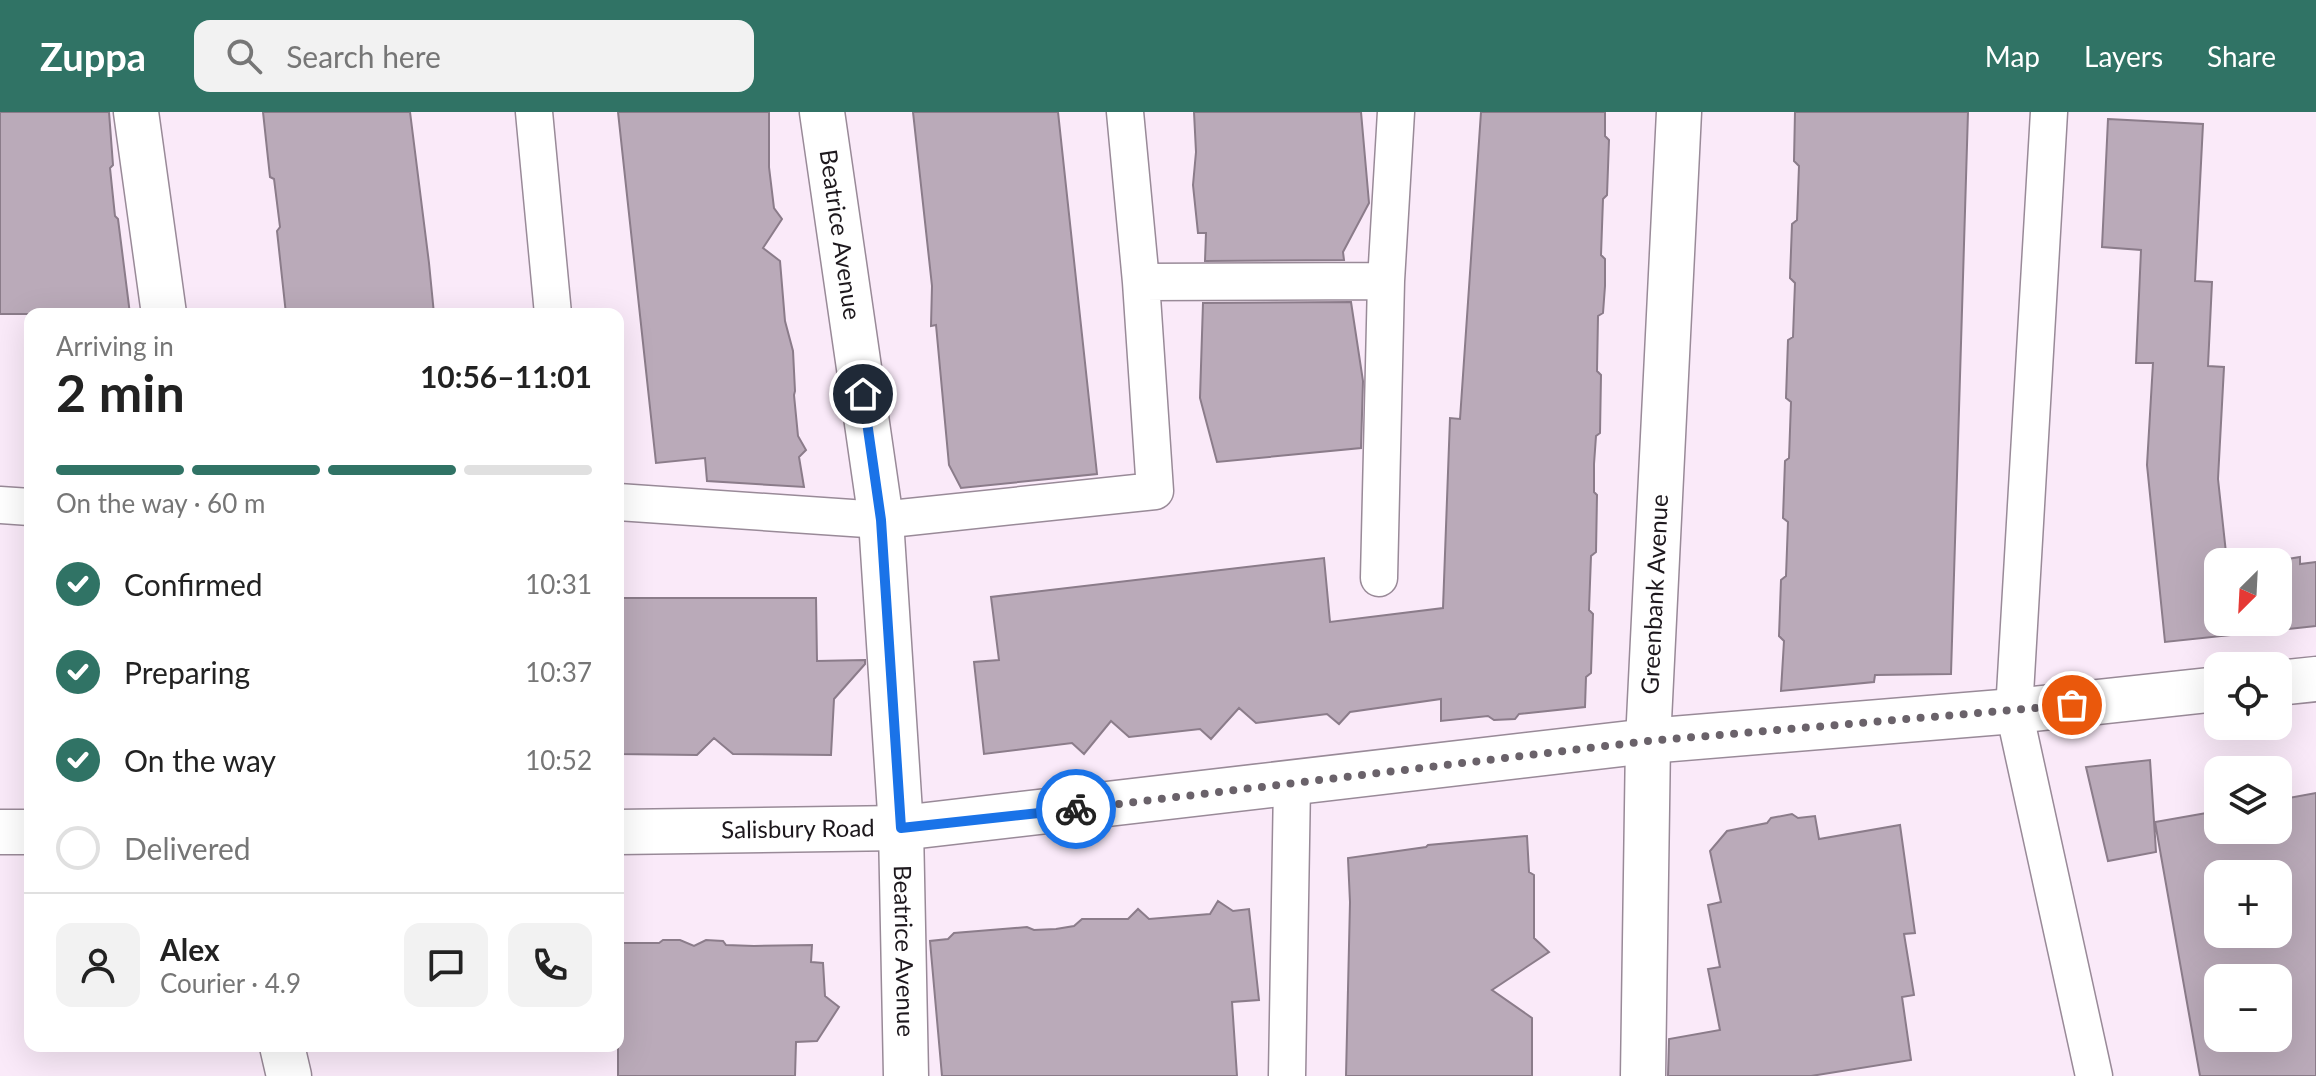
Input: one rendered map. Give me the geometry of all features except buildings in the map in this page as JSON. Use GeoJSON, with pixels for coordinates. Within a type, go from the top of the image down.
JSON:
{"type":"FeatureCollection","features":[{"type":"Feature","properties":{"kind":"street"},"geometry":{"type":"LineString","coordinates":[[136,112],[163,308]]}},
{"type":"Feature","properties":{"kind":"street","name":"Beatrice Avenue"},"geometry":{"type":"LineString","coordinates":[[822,112],[881,520],[901,828],[906,1076]]}},
{"type":"Feature","properties":{"kind":"street","name":"Greenbank Avenue"},"geometry":{"type":"LineString","coordinates":[[1643,1076],[1648,741],[1679,112]]}},
{"type":"Feature","properties":{"kind":"street"},"geometry":{"type":"LineString","coordinates":[[2292,682],[2316,679]]}},
{"type":"Feature","properties":{"kind":"street","name":"Salisbury Road"},"geometry":{"type":"LineString","coordinates":[[624,832],[901,828],[1648,741],[2014,711],[2204,691]]}},
{"type":"Feature","properties":{"kind":"street"},"geometry":{"type":"LineString","coordinates":[[0,832],[24,832]]}},
{"type":"Feature","properties":{"kind":"street"},"geometry":{"type":"LineString","coordinates":[[283,1052],[289,1076]]}},
{"type":"Feature","properties":{"kind":"lane"},"geometry":{"type":"LineString","coordinates":[[534,112],[552,308]]}},
{"type":"Feature","properties":{"kind":"lane"},"geometry":{"type":"LineString","coordinates":[[624,502],[881,520],[1155,491],[1141,282],[1125,112]]}},
{"type":"Feature","properties":{"kind":"lane"},"geometry":{"type":"LineString","coordinates":[[1379,578],[1386,281],[1396,112]]}},
{"type":"Feature","properties":{"kind":"lane"},"geometry":{"type":"LineString","coordinates":[[2049,112],[2014,711],[2094,1076]]}},
{"type":"Feature","properties":{"kind":"lane"},"geometry":{"type":"LineString","coordinates":[[1141,282],[1386,281]]}},
{"type":"Feature","properties":{"kind":"lane"},"geometry":{"type":"LineString","coordinates":[[0,505],[24,507]]}},
{"type":"Feature","properties":{"kind":"lane"},"geometry":{"type":"LineString","coordinates":[[1287,1076],[1292,784]]}},
{"type":"Feature","properties":{"kind":"way so far"},"geometry":{"type":"LineString","coordinates":[[1076,809],[1648,741],[2072,705]]}},
{"type":"Feature","properties":{"kind":"route"},"geometry":{"type":"LineString","coordinates":[[863,394],[881,520],[901,828],[1076,809]]}}]}
